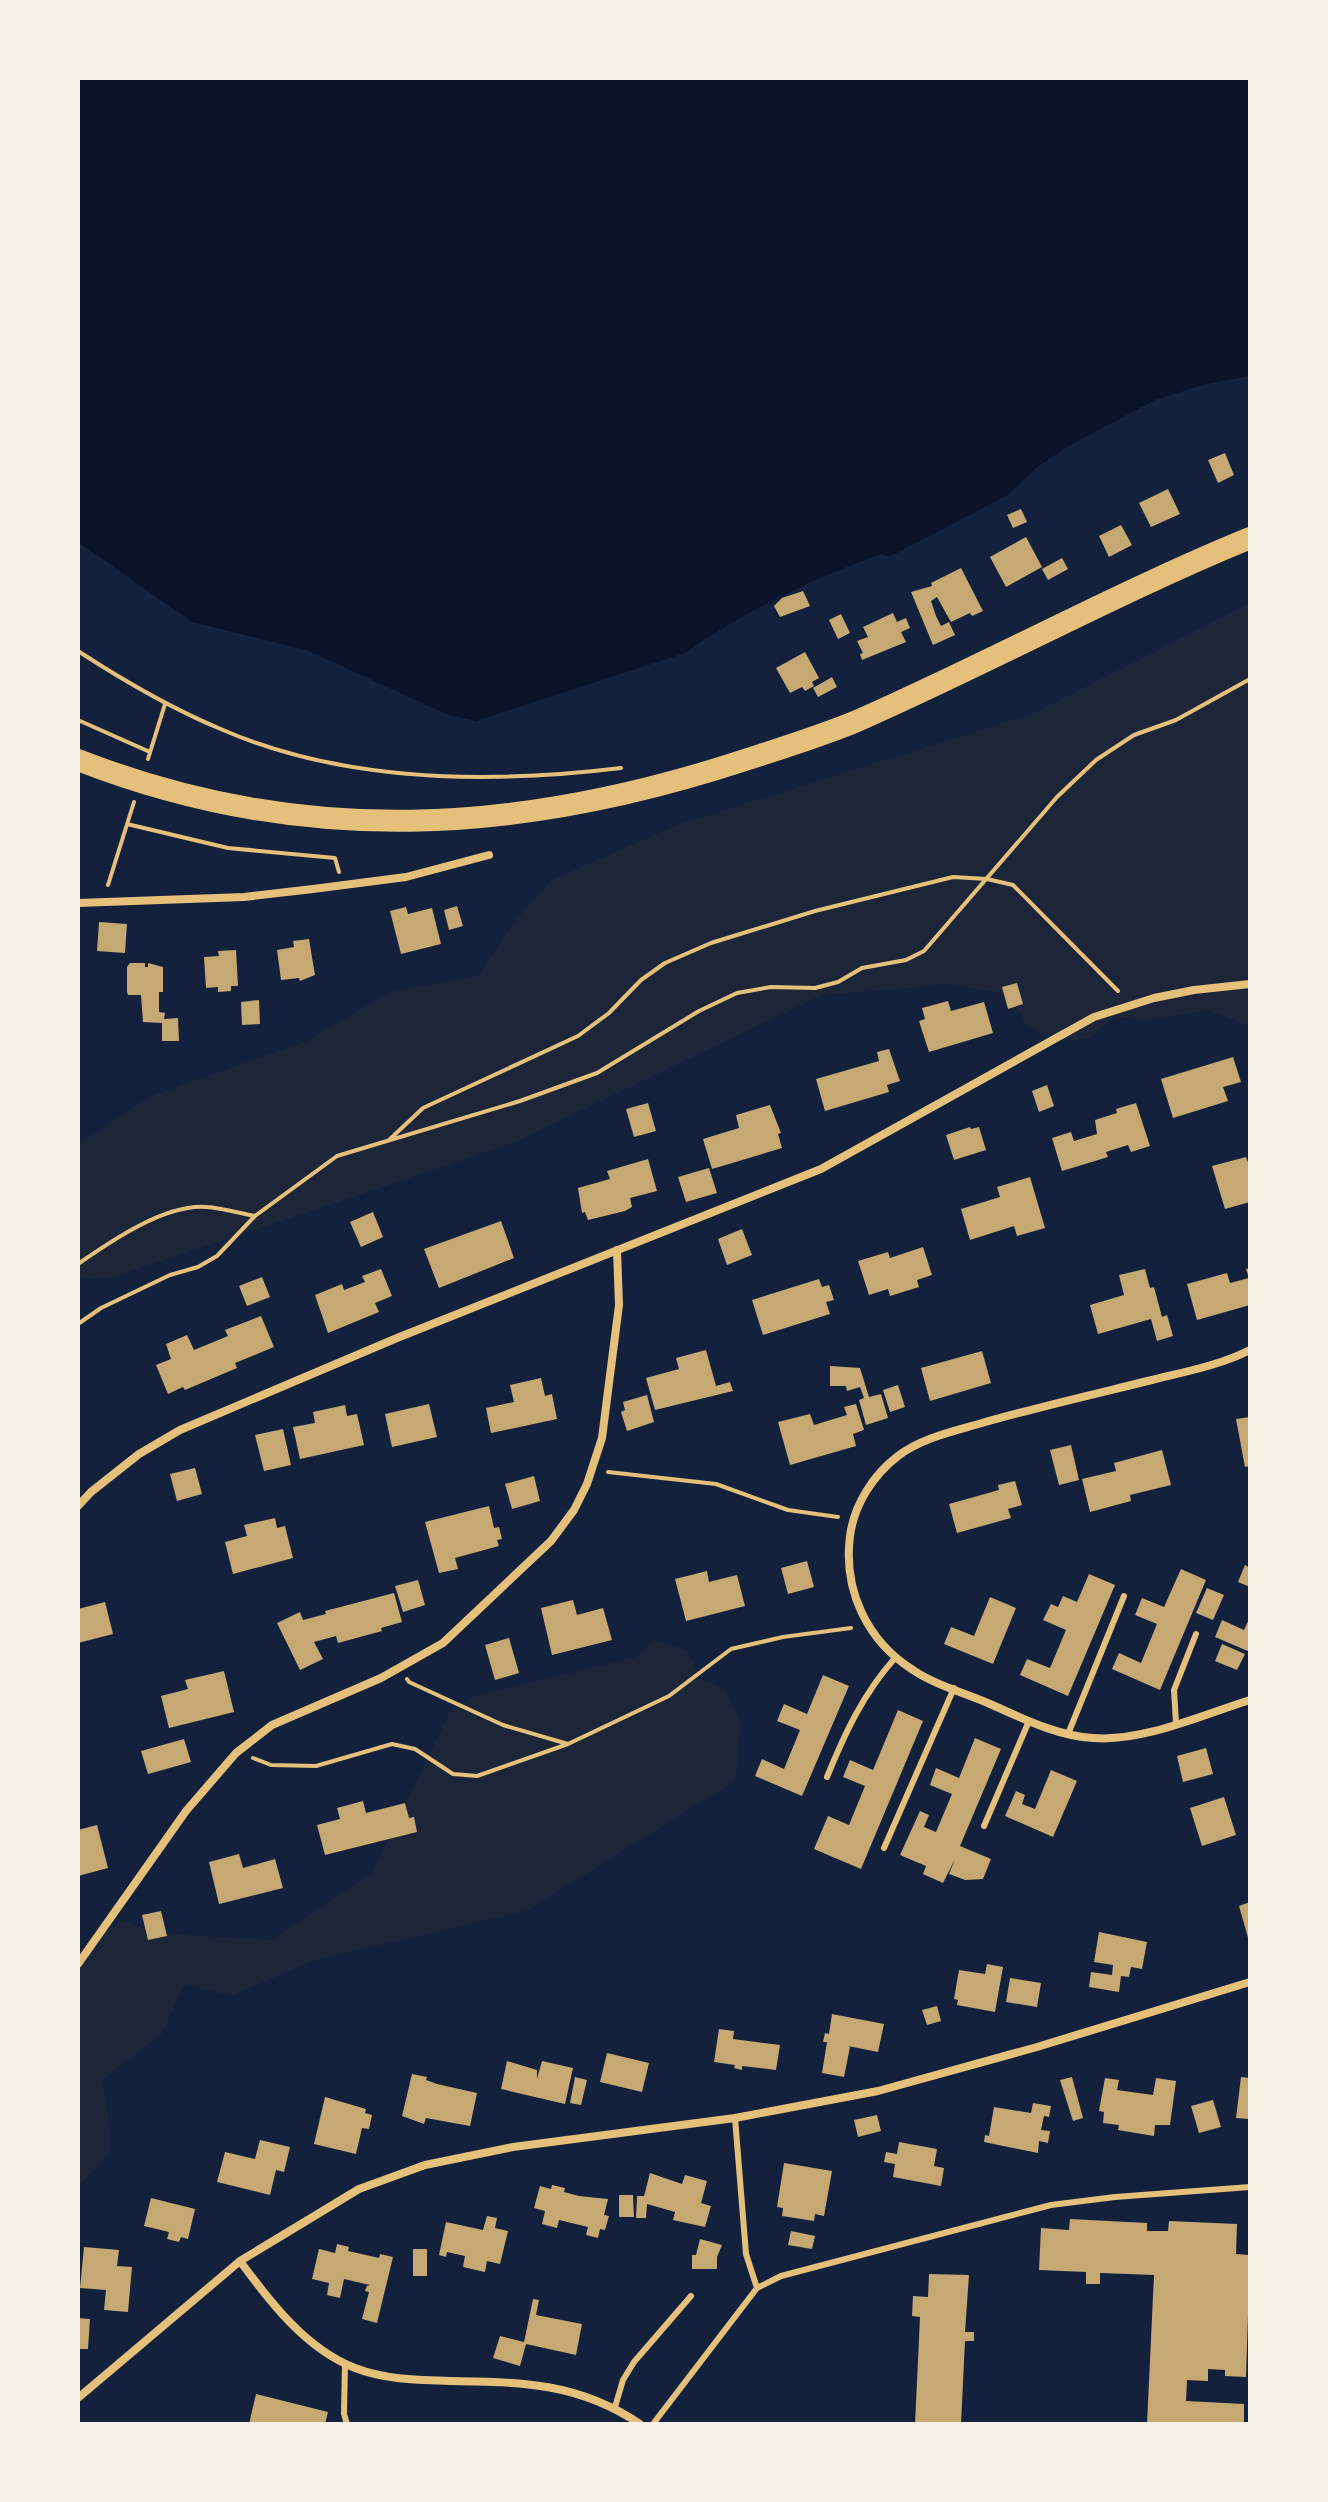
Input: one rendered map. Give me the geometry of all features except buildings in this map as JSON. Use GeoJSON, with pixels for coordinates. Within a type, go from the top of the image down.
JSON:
{"type":"FeatureCollection","features":[{"type":"Feature","properties":{"kind":"highway"},"geometry":{"type":"LineString","coordinates":[[78,760],[140,782],[227,804],[353,821],[418,822],[504,816],[610,798],[727,766],[854,722],[1108,600],[1250,538]]}},
{"type":"Feature","properties":{"kind":"street"},"geometry":{"type":"LineString","coordinates":[[78,903],[244,897],[343,886],[406,877],[489,855]]}},
{"type":"Feature","properties":{"kind":"street"},"geometry":{"type":"LineString","coordinates":[[78,1506],[139,1454],[180,1430],[397,1338],[821,1169],[1094,1017],[1194,990],[1250,984]]}},
{"type":"Feature","properties":{"kind":"street"},"geometry":{"type":"LineString","coordinates":[[78,1964],[186,1811],[236,1753],[272,1725],[381,1678],[443,1643],[551,1541],[574,1510],[602,1438],[619,1305],[617,1250]]}},
{"type":"Feature","properties":{"kind":"street"},"geometry":{"type":"LineString","coordinates":[[1250,1350],[1180,1373],[973,1425],[921,1443],[899,1455],[881,1471],[864,1495],[852,1519],[848,1549],[849,1575],[856,1603],[868,1626],[895,1658],[915,1672],[1029,1721],[1068,1734],[1119,1739],[1250,1700]]}},
{"type":"Feature","properties":{"kind":"street"},"geometry":{"type":"LineString","coordinates":[[78,2398],[240,2261],[359,2189],[425,2165],[513,2147],[735,2118],[878,2091],[1037,2047],[1250,1982]]}},
{"type":"Feature","properties":{"kind":"street"},"geometry":{"type":"LineString","coordinates":[[240,2261],[268,2299],[293,2325],[324,2351],[345,2363],[373,2374],[412,2380],[538,2384],[567,2389],[615,2407],[640,2424]]}},
{"type":"Feature","properties":{"kind":"lane"},"geometry":{"type":"LineString","coordinates":[[1068,1734],[1124,1596]]}},
{"type":"Feature","properties":{"kind":"lane"},"geometry":{"type":"LineString","coordinates":[[1176,1723],[1174,1690],[1196,1634]]}},
{"type":"Feature","properties":{"kind":"lane"},"geometry":{"type":"LineString","coordinates":[[827,1777],[849,1724],[877,1677],[895,1658]]}},
{"type":"Feature","properties":{"kind":"lane"},"geometry":{"type":"LineString","coordinates":[[884,1848],[954,1688]]}},
{"type":"Feature","properties":{"kind":"lane"},"geometry":{"type":"LineString","coordinates":[[984,1826],[1029,1721]]}},
{"type":"Feature","properties":{"kind":"lane"},"geometry":{"type":"LineString","coordinates":[[735,2118],[746,2254],[757,2288]]}},
{"type":"Feature","properties":{"kind":"lane"},"geometry":{"type":"LineString","coordinates":[[653,2424],[757,2288],[781,2276],[1051,2205],[1250,2187]]}},
{"type":"Feature","properties":{"kind":"lane"},"geometry":{"type":"LineString","coordinates":[[615,2407],[623,2380],[634,2362],[691,2296]]}},
{"type":"Feature","properties":{"kind":"lane"},"geometry":{"type":"LineString","coordinates":[[345,2363],[343,2392],[347,2424]]}},
{"type":"Feature","properties":{"kind":"path"},"geometry":{"type":"LineString","coordinates":[[78,651],[165,704],[225,732],[362,769],[475,776],[572,774],[628,767]]}},
{"type":"Feature","properties":{"kind":"path"},"geometry":{"type":"LineString","coordinates":[[78,1324],[101,1308],[217,1256],[255,1216],[337,1156],[520,1101],[597,1073],[699,1011],[737,993],[771,987],[815,988],[838,982],[862,968],[906,960],[924,951],[1057,797],[1096,760],[1134,735],[1176,720],[1250,679]]}},
{"type":"Feature","properties":{"kind":"path"},"geometry":{"type":"LineString","coordinates":[[78,720],[150,752]]}},
{"type":"Feature","properties":{"kind":"path"},"geometry":{"type":"LineString","coordinates":[[127,824],[228,848],[335,858],[343,886]]}},
{"type":"Feature","properties":{"kind":"path"},"geometry":{"type":"LineString","coordinates":[[387,1141],[423,1108],[578,1036],[609,1013],[641,980],[677,958],[711,943],[815,911],[953,877],[987,879],[1013,885],[1131,1005]]}},
{"type":"Feature","properties":{"kind":"path"},"geometry":{"type":"LineString","coordinates":[[78,1264],[153,1220],[179,1209],[206,1207],[255,1216]]}},
{"type":"Feature","properties":{"kind":"path"},"geometry":{"type":"LineString","coordinates":[[591,1471],[716,1484],[788,1510],[852,1519]]}},
{"type":"Feature","properties":{"kind":"path"},"geometry":{"type":"LineString","coordinates":[[236,1753],[271,1765],[316,1766],[392,1744],[415,1749],[453,1774],[477,1776],[568,1744],[669,1696],[731,1649],[783,1637],[868,1626]]}},
{"type":"Feature","properties":{"kind":"path"},"geometry":{"type":"LineString","coordinates":[[401,1666],[409,1682],[503,1725],[568,1744]]}},
{"type":"Feature","properties":{"kind":"shaded area"},"geometry":{"type":"Polygon","coordinates":[[[78,78],[1250,78],[1250,376],[1206,384],[1155,400],[1067,447],[1036,468],[1008,495],[889,557],[881,554],[780,597],[731,623],[685,653],[476,721],[448,715],[309,651],[192,622],[78,542],[78,78]]]}},
{"type":"Feature","properties":{"kind":"shaded area"},"geometry":{"type":"Polygon","coordinates":[[[1250,603],[1250,1026],[1208,1010],[1146,1021],[1116,1016],[1089,1038],[1066,1041],[1044,1035],[1024,1022],[1012,995],[943,983],[822,995],[516,1142],[115,1277],[92,1279],[78,1276],[78,1145],[151,1096],[307,1041],[391,991],[478,976],[513,923],[552,880],[677,825],[1032,714],[1250,603]]]}},
{"type":"Feature","properties":{"kind":"shaded area"},"geometry":{"type":"Polygon","coordinates":[[[653,1640],[687,1650],[701,1680],[724,1688],[741,1723],[735,1781],[526,1911],[315,1960],[231,1996],[184,1984],[162,2034],[102,2080],[108,2112],[110,2153],[78,2186],[78,1950],[122,1920],[155,1933],[270,1940],[372,1873],[450,1712],[475,1696],[636,1657],[653,1640]]]}}]}
